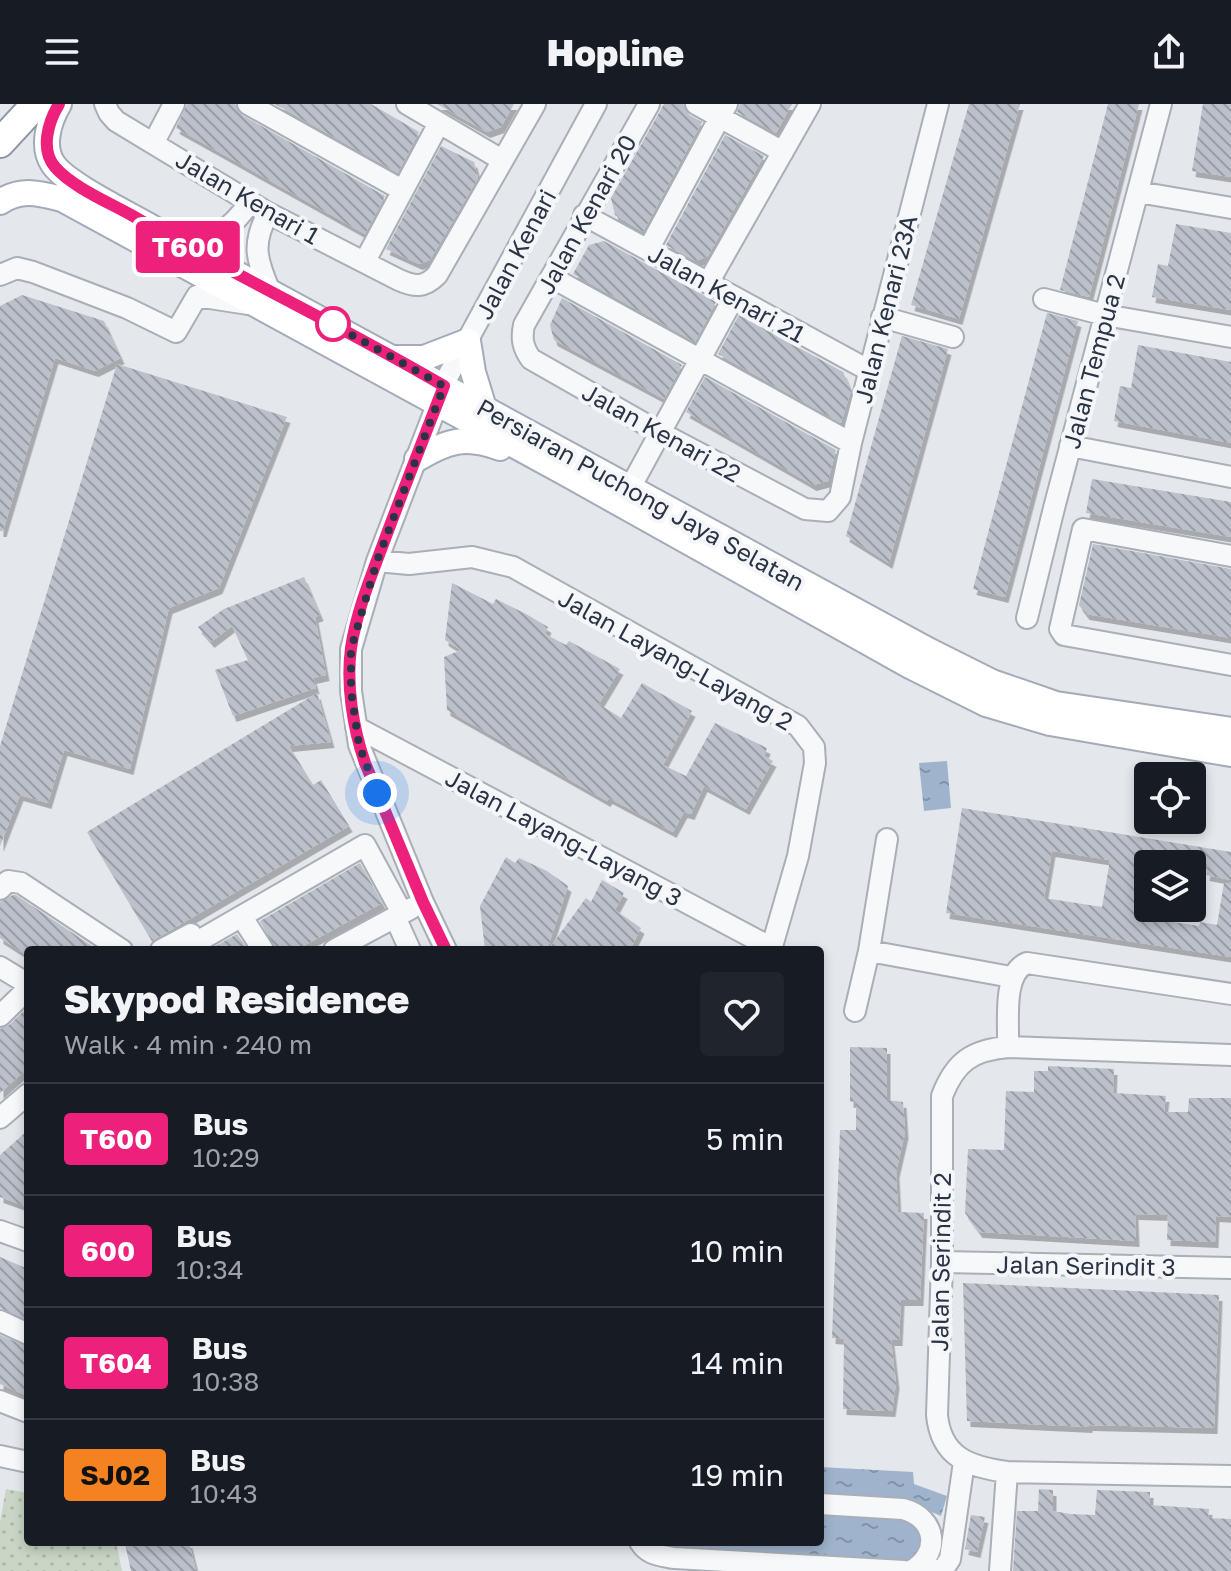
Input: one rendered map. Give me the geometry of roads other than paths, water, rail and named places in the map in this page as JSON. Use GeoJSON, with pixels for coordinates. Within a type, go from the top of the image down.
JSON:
{"type":"FeatureCollection","features":[{"type":"Feature","properties":{"kind":"highway"},"geometry":{"type":"LineString","coordinates":[[0,133],[13,104]]}},
{"type":"Feature","properties":{"kind":"highway"},"geometry":{"type":"LineString","coordinates":[[0,143],[36,104]]}},
{"type":"Feature","properties":{"kind":"main road","name":"Persiaran Puchong Jaya Selatan"},"geometry":{"type":"LineString","coordinates":[[59,104],[46,138],[48,154],[55,167],[72,181],[160,232],[260,297],[441,396],[565,473],[910,666],[986,704],[1050,723],[1231,754]]}},
{"type":"Feature","properties":{"kind":"main road","name":"Persiaran Puchong Jaya Selatan"},"geometry":{"type":"LineString","coordinates":[[0,202],[11,194],[25,191],[62,199],[260,297],[396,358],[441,396],[484,408],[992,682],[1056,704],[1231,730]]}},
{"type":"Feature","properties":{"kind":"main road"},"geometry":{"type":"LineString","coordinates":[[396,358],[424,358],[468,341],[484,408]]}},
{"type":"Feature","properties":{"kind":"main road"},"geometry":{"type":"LineString","coordinates":[[417,459],[443,443],[470,440],[496,446],[565,473]]}},
{"type":"Feature","properties":{"kind":"street","name":"Jalan Kenari 1"},"geometry":{"type":"LineString","coordinates":[[105,104],[116,121],[259,207],[399,280],[419,286],[429,283],[437,275],[502,160]]}},
{"type":"Feature","properties":{"kind":"street"},"geometry":{"type":"LineString","coordinates":[[154,142],[174,104]]}},
{"type":"Feature","properties":{"kind":"street"},"geometry":{"type":"LineString","coordinates":[[248,104],[402,190]]}},
{"type":"Feature","properties":{"kind":"street"},"geometry":{"type":"LineString","coordinates":[[417,107],[502,160],[535,104]]}},
{"type":"Feature","properties":{"kind":"street","name":"Jalan Kenari"},"geometry":{"type":"LineString","coordinates":[[444,946],[365,763],[351,691],[351,649],[377,561],[441,396],[596,104]]}},
{"type":"Feature","properties":{"kind":"street","name":"Jalan Kenari 20"},"geometry":{"type":"LineString","coordinates":[[524,325],[649,104]]}},
{"type":"Feature","properties":{"kind":"street"},"geometry":{"type":"LineString","coordinates":[[696,104],[723,110],[783,152]]}},
{"type":"Feature","properties":{"kind":"street"},"geometry":{"type":"LineString","coordinates":[[708,283],[810,104]]}},
{"type":"Feature","properties":{"kind":"street","name":"Jalan Kenari 23A"},"geometry":{"type":"LineString","coordinates":[[828,511],[840,497],[882,317],[938,104]]}},
{"type":"Feature","properties":{"kind":"street","name":"Jalan Tempua 2"},"geometry":{"type":"LineString","coordinates":[[1027,618],[1161,104]]}},
{"type":"Feature","properties":{"kind":"street"},"geometry":{"type":"LineString","coordinates":[[648,250],[723,110]]}},
{"type":"Feature","properties":{"kind":"street"},"geometry":{"type":"LineString","coordinates":[[365,261],[439,123]]}},
{"type":"Feature","properties":{"kind":"street"},"geometry":{"type":"LineString","coordinates":[[1138,192],[1231,208]]}},
{"type":"Feature","properties":{"kind":"street"},"geometry":{"type":"LineString","coordinates":[[160,232],[198,235],[227,230],[259,207]]}},
{"type":"Feature","properties":{"kind":"street"},"geometry":{"type":"LineString","coordinates":[[0,275],[17,268],[33,272],[127,308],[176,332],[197,296],[260,297],[262,272],[257,245],[259,207]]}},
{"type":"Feature","properties":{"kind":"street","name":"Jalan Kenari 21"},"geometry":{"type":"LineString","coordinates":[[584,215],[870,371]]}},
{"type":"Feature","properties":{"kind":"street"},"geometry":{"type":"LineString","coordinates":[[551,277],[851,443]]}},
{"type":"Feature","properties":{"kind":"street"},"geometry":{"type":"LineString","coordinates":[[630,488],[734,297]]}},
{"type":"Feature","properties":{"kind":"street"},"geometry":{"type":"LineString","coordinates":[[1044,299],[1105,315],[1231,337]]}},
{"type":"Feature","properties":{"kind":"street"},"geometry":{"type":"LineString","coordinates":[[882,317],[953,337]]}},
{"type":"Feature","properties":{"kind":"street","name":"Jalan Kenari 22"},"geometry":{"type":"LineString","coordinates":[[524,325],[523,343],[531,359],[659,432],[805,509],[828,511]]}},
{"type":"Feature","properties":{"kind":"street"},"geometry":{"type":"LineString","coordinates":[[1070,446],[1231,477]]}},
{"type":"Feature","properties":{"kind":"street"},"geometry":{"type":"LineString","coordinates":[[1231,556],[1083,529],[1060,629],[1064,635],[1231,665]]}},
{"type":"Feature","properties":{"kind":"street","name":"Jalan Layang-Layang 2"},"geometry":{"type":"LineString","coordinates":[[377,561],[409,564],[472,557],[513,567],[798,726],[814,747],[815,763],[798,856],[772,946]]}},
{"type":"Feature","properties":{"kind":"street","name":"Jalan Layang-Layang 3"},"geometry":{"type":"LineString","coordinates":[[356,727],[765,946]]}},
{"type":"Feature","properties":{"kind":"street"},"geometry":{"type":"LineString","coordinates":[[159,946],[388,820]]}},
{"type":"Feature","properties":{"kind":"street"},"geometry":{"type":"LineString","coordinates":[[855,1011],[869,951],[887,839]]}},
{"type":"Feature","properties":{"kind":"street"},"geometry":{"type":"LineString","coordinates":[[190,946],[365,845],[398,915],[409,946]]}},
{"type":"Feature","properties":{"kind":"street"},"geometry":{"type":"LineString","coordinates":[[0,889],[8,881],[21,883],[116,946]]}},
{"type":"Feature","properties":{"kind":"street"},"geometry":{"type":"LineString","coordinates":[[341,946],[423,902]]}},
{"type":"Feature","properties":{"kind":"street"},"geometry":{"type":"LineString","coordinates":[[247,925],[260,946]]}},
{"type":"Feature","properties":{"kind":"street"},"geometry":{"type":"LineString","coordinates":[[869,951],[1011,977]]}},
{"type":"Feature","properties":{"kind":"street"},"geometry":{"type":"LineString","coordinates":[[1008,1047],[1011,977],[1018,966],[1027,963],[1231,994]]}},
{"type":"Feature","properties":{"kind":"street"},"geometry":{"type":"LineString","coordinates":[[0,967],[24,984]]}},
{"type":"Feature","properties":{"kind":"street"},"geometry":{"type":"LineString","coordinates":[[0,1016],[24,991]]}},
{"type":"Feature","properties":{"kind":"street","name":"Jalan Serindit 2"},"geometry":{"type":"LineString","coordinates":[[964,1462],[945,1444],[938,1432],[937,1415],[942,1262],[942,1096],[951,1074],[972,1055],[990,1048],[1231,1055]]}},
{"type":"Feature","properties":{"kind":"street"},"geometry":{"type":"LineString","coordinates":[[0,1118],[24,1097]]}},
{"type":"Feature","properties":{"kind":"street"},"geometry":{"type":"LineString","coordinates":[[0,1231],[24,1240]]}},
{"type":"Feature","properties":{"kind":"street","name":"Jalan Serindit 3"},"geometry":{"type":"LineString","coordinates":[[942,1262],[1231,1268]]}},
{"type":"Feature","properties":{"kind":"street"},"geometry":{"type":"LineString","coordinates":[[0,1321],[24,1332]]}},
{"type":"Feature","properties":{"kind":"street"},"geometry":{"type":"LineString","coordinates":[[0,1401],[24,1410]]}},
{"type":"Feature","properties":{"kind":"street"},"geometry":{"type":"LineString","coordinates":[[0,1456],[24,1461]]}},
{"type":"Feature","properties":{"kind":"street"},"geometry":{"type":"LineString","coordinates":[[935,1571],[944,1568],[950,1559],[964,1462],[1007,1472],[1231,1476]]}},
{"type":"Feature","properties":{"kind":"street"},"geometry":{"type":"LineString","coordinates":[[1000,1571],[1007,1472]]}},
{"type":"Feature","properties":{"kind":"street"},"geometry":{"type":"LineString","coordinates":[[824,1504],[914,1512],[924,1520],[930,1536],[925,1561],[911,1571]]}},
{"type":"Feature","properties":{"kind":"street"},"geometry":{"type":"LineString","coordinates":[[642,1546],[654,1555],[674,1558],[904,1571]]}},
{"type":"Feature","properties":{"kind":"water"},"geometry":{"type":"Polygon","coordinates":[[[947,761],[951,808],[924,811],[919,763],[947,761]]]}},
{"type":"Feature","properties":{"kind":"water"},"geometry":{"type":"Polygon","coordinates":[[[824,1467],[913,1472],[914,1484],[947,1496],[941,1516],[911,1503],[824,1496],[824,1467]]]}},
{"type":"Feature","properties":{"kind":"water"},"geometry":{"type":"Polygon","coordinates":[[[824,1508],[910,1514],[924,1530],[918,1555],[906,1564],[671,1550],[666,1546],[824,1546],[824,1508]]]}}]}
